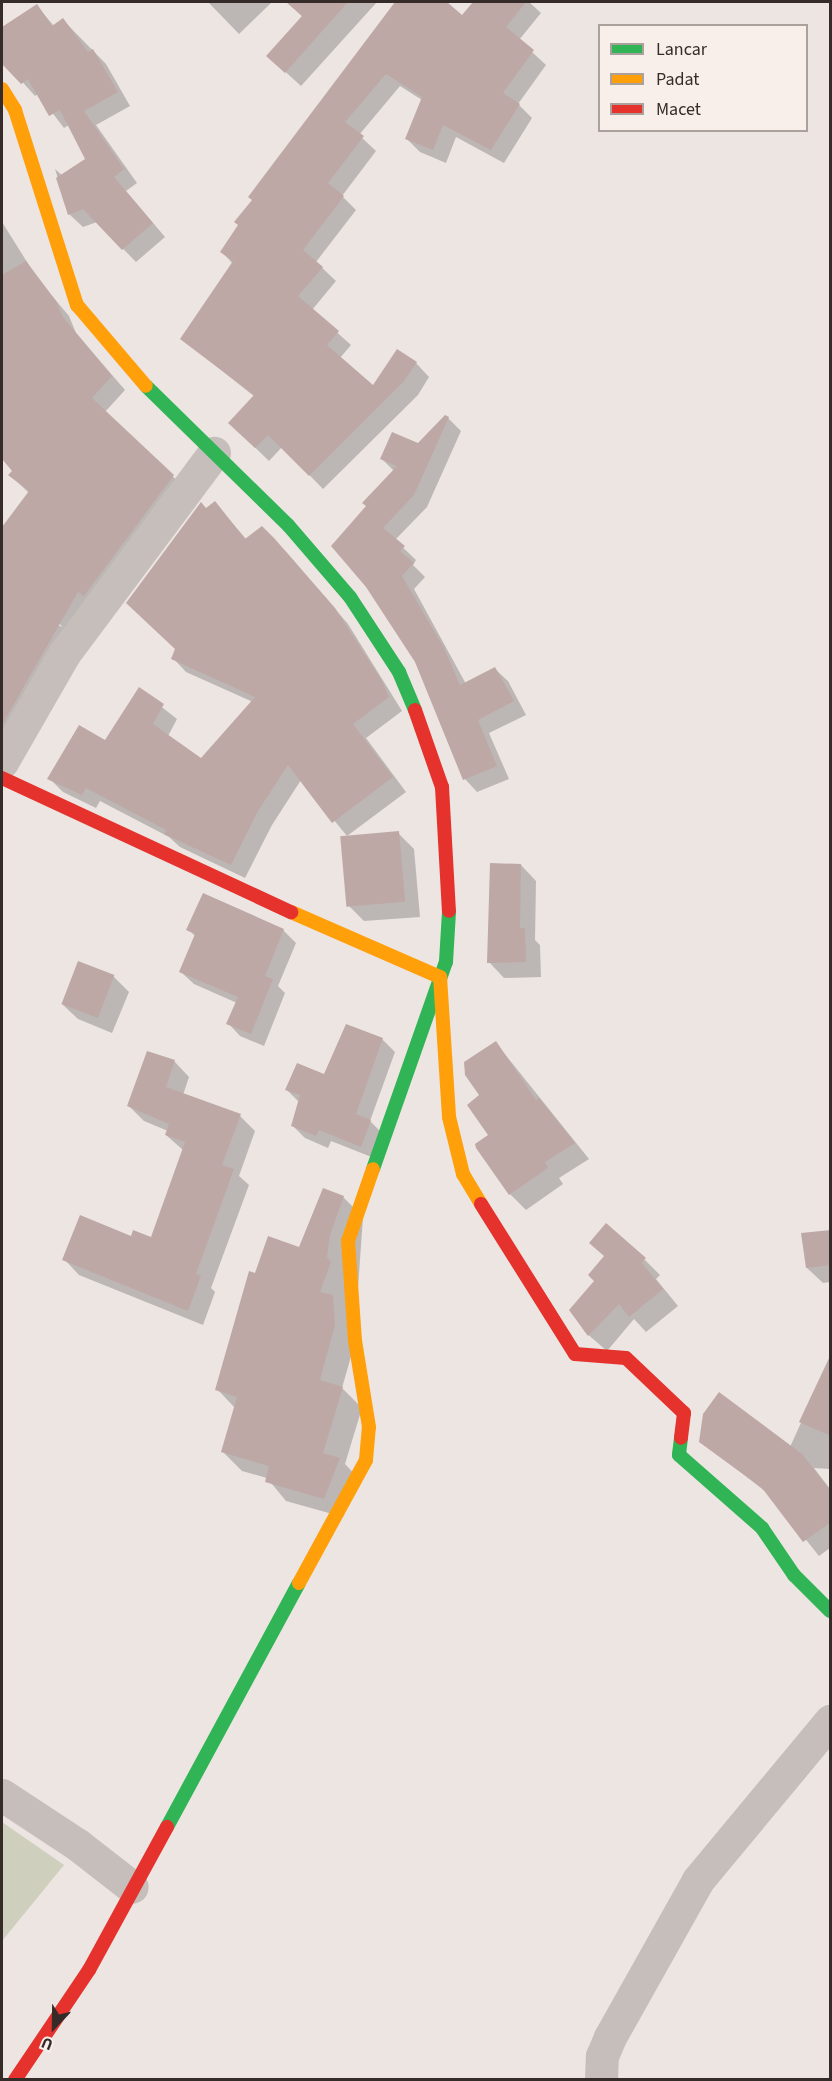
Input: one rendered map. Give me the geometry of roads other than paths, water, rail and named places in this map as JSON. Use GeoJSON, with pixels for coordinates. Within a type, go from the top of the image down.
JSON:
{"type":"FeatureCollection","features":[{"type":"Feature","properties":{"kind":"street"},"geometry":{"type":"LineString","coordinates":[[2,89],[15,110],[77,305],[147,387],[288,525],[350,597],[399,672],[429,742],[445,808],[450,934],[440,977],[348,1241],[355,1341],[369,1427],[366,1460],[132,1887],[89,1970],[15,2079]]}},
{"type":"Feature","properties":{"kind":"street"},"geometry":{"type":"LineString","coordinates":[[2,762],[64,654],[213,453]]}},
{"type":"Feature","properties":{"kind":"street"},"geometry":{"type":"LineString","coordinates":[[2,778],[194,869],[440,977]]}},
{"type":"Feature","properties":{"kind":"street"},"geometry":{"type":"LineString","coordinates":[[440,977],[449,1117],[464,1174],[483,1209],[575,1354],[626,1359],[684,1413],[679,1455],[762,1528],[794,1575],[831,1611]]}},
{"type":"Feature","properties":{"kind":"street"},"geometry":{"type":"LineString","coordinates":[[601,2079],[602,2056],[610,2037],[698,1880],[831,1720]]}},
{"type":"Feature","properties":{"kind":"street"},"geometry":{"type":"LineString","coordinates":[[2,1796],[78,1845],[132,1887]]}}]}
